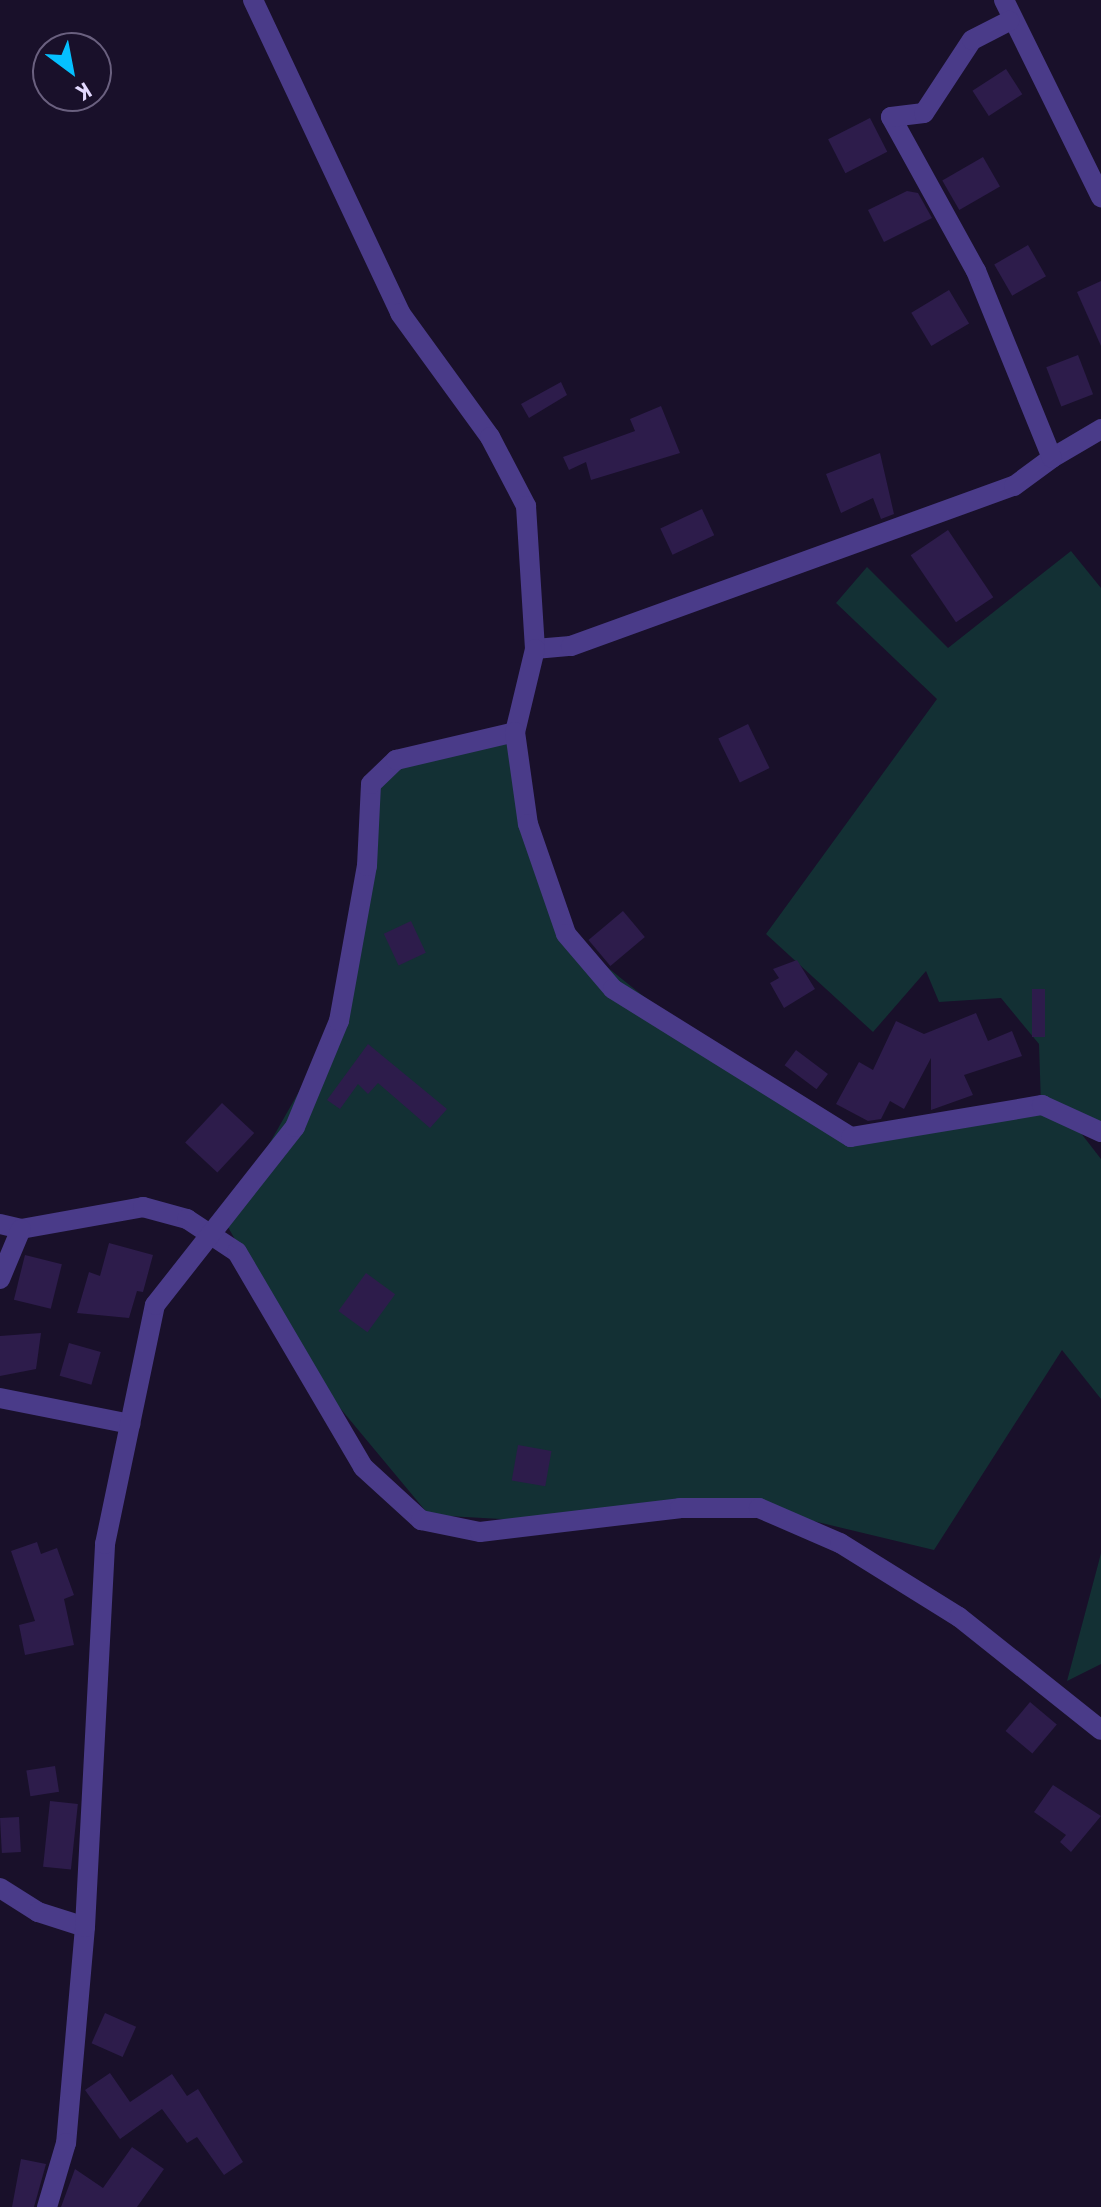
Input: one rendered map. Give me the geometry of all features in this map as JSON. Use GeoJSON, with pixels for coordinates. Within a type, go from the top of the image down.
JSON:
{"type":"FeatureCollection","features":[{"type":"Feature","properties":{"kind":"street"},"geometry":{"type":"LineString","coordinates":[[253,0],[400,313],[490,437],[526,506],[535,649],[515,732],[528,824],[566,934],[613,989],[851,1137],[1042,1105],[1101,1132]]}},
{"type":"Feature","properties":{"kind":"street"},"geometry":{"type":"LineString","coordinates":[[1004,0],[1009,21],[1101,197]]}},
{"type":"Feature","properties":{"kind":"street"},"geometry":{"type":"LineString","coordinates":[[1009,21],[972,40],[924,113],[891,117],[976,271],[1052,458]]}},
{"type":"Feature","properties":{"kind":"street"},"geometry":{"type":"LineString","coordinates":[[535,649],[571,646],[1014,486],[1052,458],[1101,429]]}},
{"type":"Feature","properties":{"kind":"street"},"geometry":{"type":"LineString","coordinates":[[47,2207],[66,2143],[85,1927],[105,1544],[155,1305],[213,1238],[295,1127],[339,1021],[367,866],[371,784],[396,760],[515,732]]}},
{"type":"Feature","properties":{"kind":"street"},"geometry":{"type":"LineString","coordinates":[[0,1224],[21,1229],[143,1207],[187,1219],[237,1252],[363,1467],[421,1520],[480,1532],[680,1508],[759,1508],[840,1543],[959,1617],[1101,1730]]}},
{"type":"Feature","properties":{"kind":"street"},"geometry":{"type":"LineString","coordinates":[[0,1279],[21,1229]]}},
{"type":"Feature","properties":{"kind":"street"},"geometry":{"type":"LineString","coordinates":[[0,1398],[130,1424]]}},
{"type":"Feature","properties":{"kind":"street"},"geometry":{"type":"LineString","coordinates":[[0,1888],[38,1912],[85,1927]]}},
{"type":"Feature","properties":{"kind":"green space"},"geometry":{"type":"Polygon","coordinates":[[[1071,551],[1101,588],[1101,1132],[1070,1119],[1101,1159],[1101,1399],[1062,1350],[934,1550],[759,1508],[577,1523],[429,1515],[315,1378],[225,1222],[339,1021],[382,773],[515,732],[566,934],[714,1053],[851,1137],[1041,1105],[1039,1044],[1001,998],[939,1002],[926,971],[873,1032],[766,934],[937,699],[836,603],[867,567],[948,648],[1071,551]]]}},
{"type":"Feature","properties":{"kind":"green space"},"geometry":{"type":"Polygon","coordinates":[[[1101,1553],[1101,1664],[1067,1681],[1099,1561],[1101,1553]]]}},
{"type":"Feature","properties":{"kind":"building"},"geometry":{"type":"Polygon","coordinates":[[[1006,69],[1022,94],[989,116],[972,91],[1006,69]]]}},
{"type":"Feature","properties":{"kind":"building"},"geometry":{"type":"Polygon","coordinates":[[[870,118],[887,152],[845,173],[828,139],[870,118]]]}},
{"type":"Feature","properties":{"kind":"building"},"geometry":{"type":"Polygon","coordinates":[[[983,157],[1000,186],[959,210],[942,180],[983,157]]]}},
{"type":"Feature","properties":{"kind":"building"},"geometry":{"type":"Polygon","coordinates":[[[907,191],[918,193],[932,218],[884,242],[868,210],[907,191]]]}},
{"type":"Feature","properties":{"kind":"building"},"geometry":{"type":"Polygon","coordinates":[[[1028,245],[1046,276],[1012,296],[994,265],[1028,245]]]}},
{"type":"Feature","properties":{"kind":"building"},"geometry":{"type":"Polygon","coordinates":[[[1101,281],[1101,346],[1077,292],[1101,281]]]}},
{"type":"Feature","properties":{"kind":"building"},"geometry":{"type":"Polygon","coordinates":[[[949,290],[969,323],[931,346],[911,313],[949,290]]]}},
{"type":"Feature","properties":{"kind":"building"},"geometry":{"type":"Polygon","coordinates":[[[1078,355],[1093,394],[1061,406],[1046,367],[1078,355]]]}},
{"type":"Feature","properties":{"kind":"building"},"geometry":{"type":"Polygon","coordinates":[[[561,382],[567,395],[529,418],[521,404],[561,382]]]}},
{"type":"Feature","properties":{"kind":"building"},"geometry":{"type":"Polygon","coordinates":[[[661,406],[680,453],[591,480],[586,462],[569,470],[563,457],[635,431],[630,419],[661,406]]]}},
{"type":"Feature","properties":{"kind":"building"},"geometry":{"type":"Polygon","coordinates":[[[880,453],[894,514],[881,519],[873,498],[841,513],[826,474],[880,453]]]}},
{"type":"Feature","properties":{"kind":"building"},"geometry":{"type":"Polygon","coordinates":[[[702,509],[714,535],[673,555],[660,528],[702,509]]]}},
{"type":"Feature","properties":{"kind":"building"},"geometry":{"type":"Polygon","coordinates":[[[948,530],[993,597],[956,622],[911,555],[948,530]]]}},
{"type":"Feature","properties":{"kind":"building"},"geometry":{"type":"Polygon","coordinates":[[[748,724],[769,768],[740,783],[718,738],[748,724]]]}},
{"type":"Feature","properties":{"kind":"building"},"geometry":{"type":"Polygon","coordinates":[[[623,911],[645,937],[610,966],[589,940],[623,911]]]}},
{"type":"Feature","properties":{"kind":"building"},"geometry":{"type":"Polygon","coordinates":[[[411,921],[426,953],[399,965],[384,934],[411,921]]]}},
{"type":"Feature","properties":{"kind":"building"},"geometry":{"type":"Polygon","coordinates":[[[797,960],[815,989],[784,1008],[770,983],[779,978],[773,969],[797,960]]]}},
{"type":"Feature","properties":{"kind":"building"},"geometry":{"type":"Polygon","coordinates":[[[1032,989],[1045,989],[1045,1037],[1032,1037],[1032,989]]]}},
{"type":"Feature","properties":{"kind":"building"},"geometry":{"type":"Polygon","coordinates":[[[976,1013],[988,1041],[1012,1031],[1022,1056],[964,1075],[973,1095],[931,1110],[931,1058],[904,1109],[890,1101],[881,1119],[868,1121],[836,1104],[859,1062],[873,1070],[896,1021],[924,1034],[976,1013]]]}},
{"type":"Feature","properties":{"kind":"building"},"geometry":{"type":"Polygon","coordinates":[[[368,1044],[447,1109],[430,1128],[378,1083],[368,1094],[358,1084],[340,1109],[327,1100],[368,1044]]]}},
{"type":"Feature","properties":{"kind":"building"},"geometry":{"type":"Polygon","coordinates":[[[796,1050],[828,1074],[817,1089],[785,1065],[796,1050]]]}},
{"type":"Feature","properties":{"kind":"building"},"geometry":{"type":"Polygon","coordinates":[[[222,1103],[254,1133],[217,1173],[185,1142],[222,1103]]]}},
{"type":"Feature","properties":{"kind":"building"},"geometry":{"type":"Polygon","coordinates":[[[109,1243],[153,1255],[143,1292],[137,1291],[129,1318],[77,1313],[89,1272],[100,1276],[109,1243]]]}},
{"type":"Feature","properties":{"kind":"building"},"geometry":{"type":"Polygon","coordinates":[[[25,1255],[62,1264],[51,1309],[14,1300],[25,1255]]]}},
{"type":"Feature","properties":{"kind":"building"},"geometry":{"type":"Polygon","coordinates":[[[366,1273],[395,1294],[367,1332],[338,1311],[366,1273]]]}},
{"type":"Feature","properties":{"kind":"building"},"geometry":{"type":"Polygon","coordinates":[[[41,1333],[36,1369],[0,1376],[0,1336],[41,1333]]]}},
{"type":"Feature","properties":{"kind":"building"},"geometry":{"type":"Polygon","coordinates":[[[69,1343],[101,1352],[91,1385],[60,1376],[69,1343]]]}},
{"type":"Feature","properties":{"kind":"building"},"geometry":{"type":"Polygon","coordinates":[[[518,1445],[551,1451],[545,1486],[512,1480],[518,1445]]]}},
{"type":"Feature","properties":{"kind":"building"},"geometry":{"type":"Polygon","coordinates":[[[37,1542],[41,1554],[57,1548],[74,1595],[64,1599],[74,1645],[25,1655],[19,1625],[35,1621],[11,1551],[37,1542]]]}},
{"type":"Feature","properties":{"kind":"building"},"geometry":{"type":"Polygon","coordinates":[[[1030,1702],[1057,1724],[1032,1754],[1006,1731],[1030,1702]]]}},
{"type":"Feature","properties":{"kind":"building"},"geometry":{"type":"Polygon","coordinates":[[[55,1766],[59,1792],[30,1796],[26,1771],[55,1766]]]}},
{"type":"Feature","properties":{"kind":"building"},"geometry":{"type":"Polygon","coordinates":[[[1053,1785],[1101,1816],[1071,1852],[1060,1842],[1066,1835],[1034,1812],[1053,1785]]]}},
{"type":"Feature","properties":{"kind":"building"},"geometry":{"type":"Polygon","coordinates":[[[50,1801],[78,1804],[71,1870],[43,1867],[50,1801]]]}},
{"type":"Feature","properties":{"kind":"building"},"geometry":{"type":"Polygon","coordinates":[[[19,1817],[21,1852],[2,1853],[0,1818],[19,1817]]]}},
{"type":"Feature","properties":{"kind":"building"},"geometry":{"type":"Polygon","coordinates":[[[105,2013],[136,2027],[123,2057],[92,2043],[105,2013]]]}},
{"type":"Feature","properties":{"kind":"building"},"geometry":{"type":"Polygon","coordinates":[[[110,2073],[130,2102],[172,2074],[187,2096],[198,2089],[243,2162],[224,2175],[197,2137],[187,2143],[162,2109],[120,2139],[85,2090],[110,2073]]]}},
{"type":"Feature","properties":{"kind":"building"},"geometry":{"type":"Polygon","coordinates":[[[132,2147],[164,2169],[137,2207],[61,2207],[75,2169],[103,2188],[132,2147]]]}},
{"type":"Feature","properties":{"kind":"building"},"geometry":{"type":"Polygon","coordinates":[[[21,2159],[46,2164],[34,2207],[12,2207],[21,2159]]]}}]}
